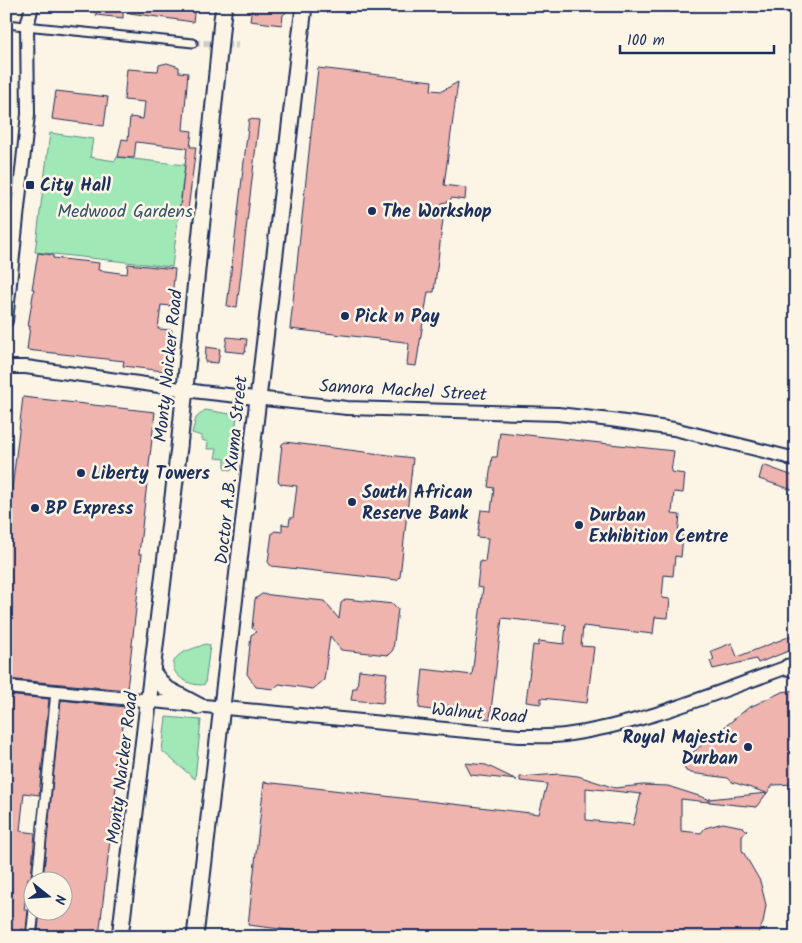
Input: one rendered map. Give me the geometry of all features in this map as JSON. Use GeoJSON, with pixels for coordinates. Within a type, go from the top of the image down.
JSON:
{"type":"FeatureCollection","features":[{"type":"Feature","properties":{"kind":"main road"},"geometry":{"type":"LineString","coordinates":[[6,320],[28,114],[27,26],[32,6]]}},
{"type":"Feature","properties":{"kind":"main road","name":"Doctor A.B. Xuma Street"},"geometry":{"type":"LineString","coordinates":[[195,937],[304,6]]}},
{"type":"Feature","properties":{"kind":"main road","name":"Monty Naicker Road"},"geometry":{"type":"LineString","coordinates":[[120,937],[153,673],[223,13]]}},
{"type":"Feature","properties":{"kind":"main road","name":"Samora Machel Street"},"geometry":{"type":"LineString","coordinates":[[6,367],[26,367],[184,390],[381,411],[539,414],[612,420],[674,429],[794,458]]}},
{"type":"Feature","properties":{"kind":"main road","name":"Walnut Road"},"geometry":{"type":"LineString","coordinates":[[6,687],[519,736],[564,736],[628,724],[667,713],[793,667]]}},
{"type":"Feature","properties":{"kind":"main road"},"geometry":{"type":"LineString","coordinates":[[153,673],[166,688],[199,706]]}},
{"type":"Feature","properties":{"kind":"street"},"geometry":{"type":"LineString","coordinates":[[6,24],[192,43]]}},
{"type":"Feature","properties":{"kind":"street"},"geometry":{"type":"LineString","coordinates":[[38,870],[56,692]]}},
{"type":"Feature","properties":{"kind":"street"},"geometry":{"type":"LineString","coordinates":[[31,937],[33,920]]}},
{"type":"Feature","properties":{"kind":"green space","name":"Medwood Gardens"},"geometry":{"type":"Polygon","coordinates":[[[50,133],[93,139],[90,157],[115,161],[117,157],[185,165],[172,267],[35,252],[50,133]]]}},
{"type":"Feature","properties":{"kind":"green space"},"geometry":{"type":"Polygon","coordinates":[[[205,410],[237,415],[232,470],[225,469],[225,459],[215,458],[217,449],[207,449],[208,442],[202,440],[202,436],[192,433],[196,418],[205,410]]]}},
{"type":"Feature","properties":{"kind":"green space"},"geometry":{"type":"Polygon","coordinates":[[[205,644],[210,645],[205,684],[200,685],[187,682],[177,674],[173,664],[182,653],[205,644]]]}},
{"type":"Feature","properties":{"kind":"green space"},"geometry":{"type":"Polygon","coordinates":[[[166,717],[201,720],[195,779],[162,751],[166,717]]]}},
{"type":"Feature","properties":{"kind":"building"},"geometry":{"type":"Polygon","coordinates":[[[97,6],[195,6],[193,22],[123,12],[123,18],[96,15],[97,6]]]}},
{"type":"Feature","properties":{"kind":"building"},"geometry":{"type":"Polygon","coordinates":[[[252,6],[293,6],[283,15],[282,25],[250,21],[252,6]]]}},
{"type":"Feature","properties":{"kind":"building"},"geometry":{"type":"Polygon","coordinates":[[[167,63],[179,67],[179,72],[188,73],[183,130],[192,131],[190,147],[196,147],[188,210],[180,209],[187,148],[136,142],[134,158],[118,157],[122,139],[128,140],[130,117],[143,119],[145,102],[124,100],[127,69],[158,71],[159,65],[167,63]]]}},
{"type":"Feature","properties":{"kind":"building","name":"The Workshop"},"geometry":{"type":"Polygon","coordinates":[[[318,68],[432,81],[431,90],[442,91],[458,82],[444,185],[466,188],[465,200],[451,198],[450,201],[442,203],[440,219],[443,219],[434,292],[428,292],[416,366],[407,365],[409,344],[405,342],[290,329],[318,68]]]}},
{"type":"Feature","properties":{"kind":"building"},"geometry":{"type":"Polygon","coordinates":[[[56,91],[108,97],[104,126],[52,119],[56,91]]]}},
{"type":"Feature","properties":{"kind":"building"},"geometry":{"type":"Polygon","coordinates":[[[249,119],[259,120],[237,307],[227,306],[249,119]]]}},
{"type":"Feature","properties":{"kind":"building"},"geometry":{"type":"Polygon","coordinates":[[[38,253],[53,255],[53,258],[99,263],[98,270],[127,274],[128,264],[175,269],[171,306],[161,305],[158,329],[172,330],[168,366],[163,371],[123,366],[124,361],[27,350],[30,326],[28,326],[34,289],[32,289],[38,253]]]}},
{"type":"Feature","properties":{"kind":"building"},"geometry":{"type":"Polygon","coordinates":[[[227,337],[247,339],[245,353],[225,351],[227,337]]]}},
{"type":"Feature","properties":{"kind":"building"},"geometry":{"type":"Polygon","coordinates":[[[206,347],[220,349],[218,363],[205,362],[206,347]]]}},
{"type":"Feature","properties":{"kind":"building"},"geometry":{"type":"Polygon","coordinates":[[[23,397],[155,412],[139,554],[142,554],[127,690],[6,679],[6,540],[23,397]]]}},
{"type":"Feature","properties":{"kind":"building","name":"Durban Exhibition Centre"},"geometry":{"type":"Polygon","coordinates":[[[500,432],[674,451],[671,472],[685,474],[683,493],[674,492],[672,514],[680,515],[678,535],[683,536],[681,557],[675,556],[673,576],[664,575],[662,598],[670,599],[668,618],[655,617],[653,634],[583,626],[581,646],[594,647],[587,703],[541,698],[541,704],[526,702],[533,645],[538,646],[539,641],[564,644],[566,625],[502,618],[490,719],[419,708],[423,669],[472,675],[483,588],[477,587],[480,561],[485,562],[488,538],[477,537],[481,510],[491,511],[494,488],[488,487],[492,457],[497,457],[500,432]]]}},
{"type":"Feature","properties":{"kind":"building","name":"South African Reserve Bank"},"geometry":{"type":"Polygon","coordinates":[[[285,442],[413,458],[400,577],[397,580],[271,566],[268,562],[272,533],[275,531],[282,532],[282,524],[289,525],[290,518],[293,518],[297,486],[281,484],[278,481],[282,444],[285,442]]]}},
{"type":"Feature","properties":{"kind":"building"},"geometry":{"type":"Polygon","coordinates":[[[763,465],[796,477],[796,491],[759,479],[763,465]]]}},
{"type":"Feature","properties":{"kind":"building"},"geometry":{"type":"Polygon","coordinates":[[[262,594],[324,601],[339,619],[341,603],[346,599],[393,604],[398,609],[393,650],[388,655],[341,650],[330,636],[324,680],[313,689],[279,684],[274,689],[256,687],[247,674],[251,635],[256,632],[252,628],[255,599],[262,594]]]}},
{"type":"Feature","properties":{"kind":"building"},"geometry":{"type":"Polygon","coordinates":[[[796,634],[796,648],[758,663],[756,659],[713,669],[710,661],[714,660],[711,651],[732,643],[737,657],[796,634]]]}},
{"type":"Feature","properties":{"kind":"building"},"geometry":{"type":"Polygon","coordinates":[[[359,670],[387,673],[383,703],[351,700],[353,688],[357,688],[359,670]]]}},
{"type":"Feature","properties":{"kind":"building","name":"Royal Majestic Durban"},"geometry":{"type":"Polygon","coordinates":[[[796,690],[796,784],[773,785],[767,793],[732,782],[728,778],[686,771],[683,765],[687,757],[748,708],[782,692],[796,690]]]}},
{"type":"Feature","properties":{"kind":"building"},"geometry":{"type":"Polygon","coordinates":[[[6,695],[49,699],[39,795],[24,793],[20,831],[35,833],[32,870],[22,870],[22,920],[27,920],[26,930],[21,929],[21,934],[6,933],[6,695]]]}},
{"type":"Feature","properties":{"kind":"building"},"geometry":{"type":"Polygon","coordinates":[[[61,700],[125,707],[99,937],[38,931],[39,920],[72,920],[72,870],[44,870],[61,700]]]}},
{"type":"Feature","properties":{"kind":"building"},"geometry":{"type":"Polygon","coordinates":[[[465,763],[486,765],[517,780],[471,775],[465,763]]]}},
{"type":"Feature","properties":{"kind":"building"},"geometry":{"type":"Polygon","coordinates":[[[559,774],[578,776],[615,788],[643,785],[668,786],[708,799],[708,802],[681,799],[681,831],[701,833],[705,828],[723,823],[743,827],[747,831],[742,835],[742,850],[760,881],[766,905],[763,923],[756,937],[345,937],[248,925],[264,782],[539,814],[547,784],[520,781],[520,777],[559,774]],[[586,788],[586,820],[633,825],[641,794],[586,788]]]}},
{"type":"Feature","properties":{"kind":"building"},"geometry":{"type":"Polygon","coordinates":[[[767,793],[756,807],[709,802],[709,799],[767,793]]]}},
{"type":"Feature","properties":{"kind":"tunnel"},"geometry":{"type":"LineString","coordinates":[[193,43],[238,45]]}},
{"type":"Feature","properties":{"kind":"place","name":"City Hall"},"geometry":{"type":"Point","coordinates":[30,185]}},
{"type":"Feature","properties":{"kind":"place","name":"The Workshop"},"geometry":{"type":"Point","coordinates":[372,211]}},
{"type":"Feature","properties":{"kind":"place","name":"Pick n Pay"},"geometry":{"type":"Point","coordinates":[345,316]}},
{"type":"Feature","properties":{"kind":"place","name":"Liberty Towers"},"geometry":{"type":"Point","coordinates":[81,473]}},
{"type":"Feature","properties":{"kind":"place","name":"South African Reserve Bank"},"geometry":{"type":"Point","coordinates":[352,502]}},
{"type":"Feature","properties":{"kind":"place","name":"BP Express"},"geometry":{"type":"Point","coordinates":[35,508]}},
{"type":"Feature","properties":{"kind":"place","name":"Durban Exhibition Centre"},"geometry":{"type":"Point","coordinates":[579,525]}},
{"type":"Feature","properties":{"kind":"place","name":"Royal Majestic Durban"},"geometry":{"type":"Point","coordinates":[748,747]}}]}
